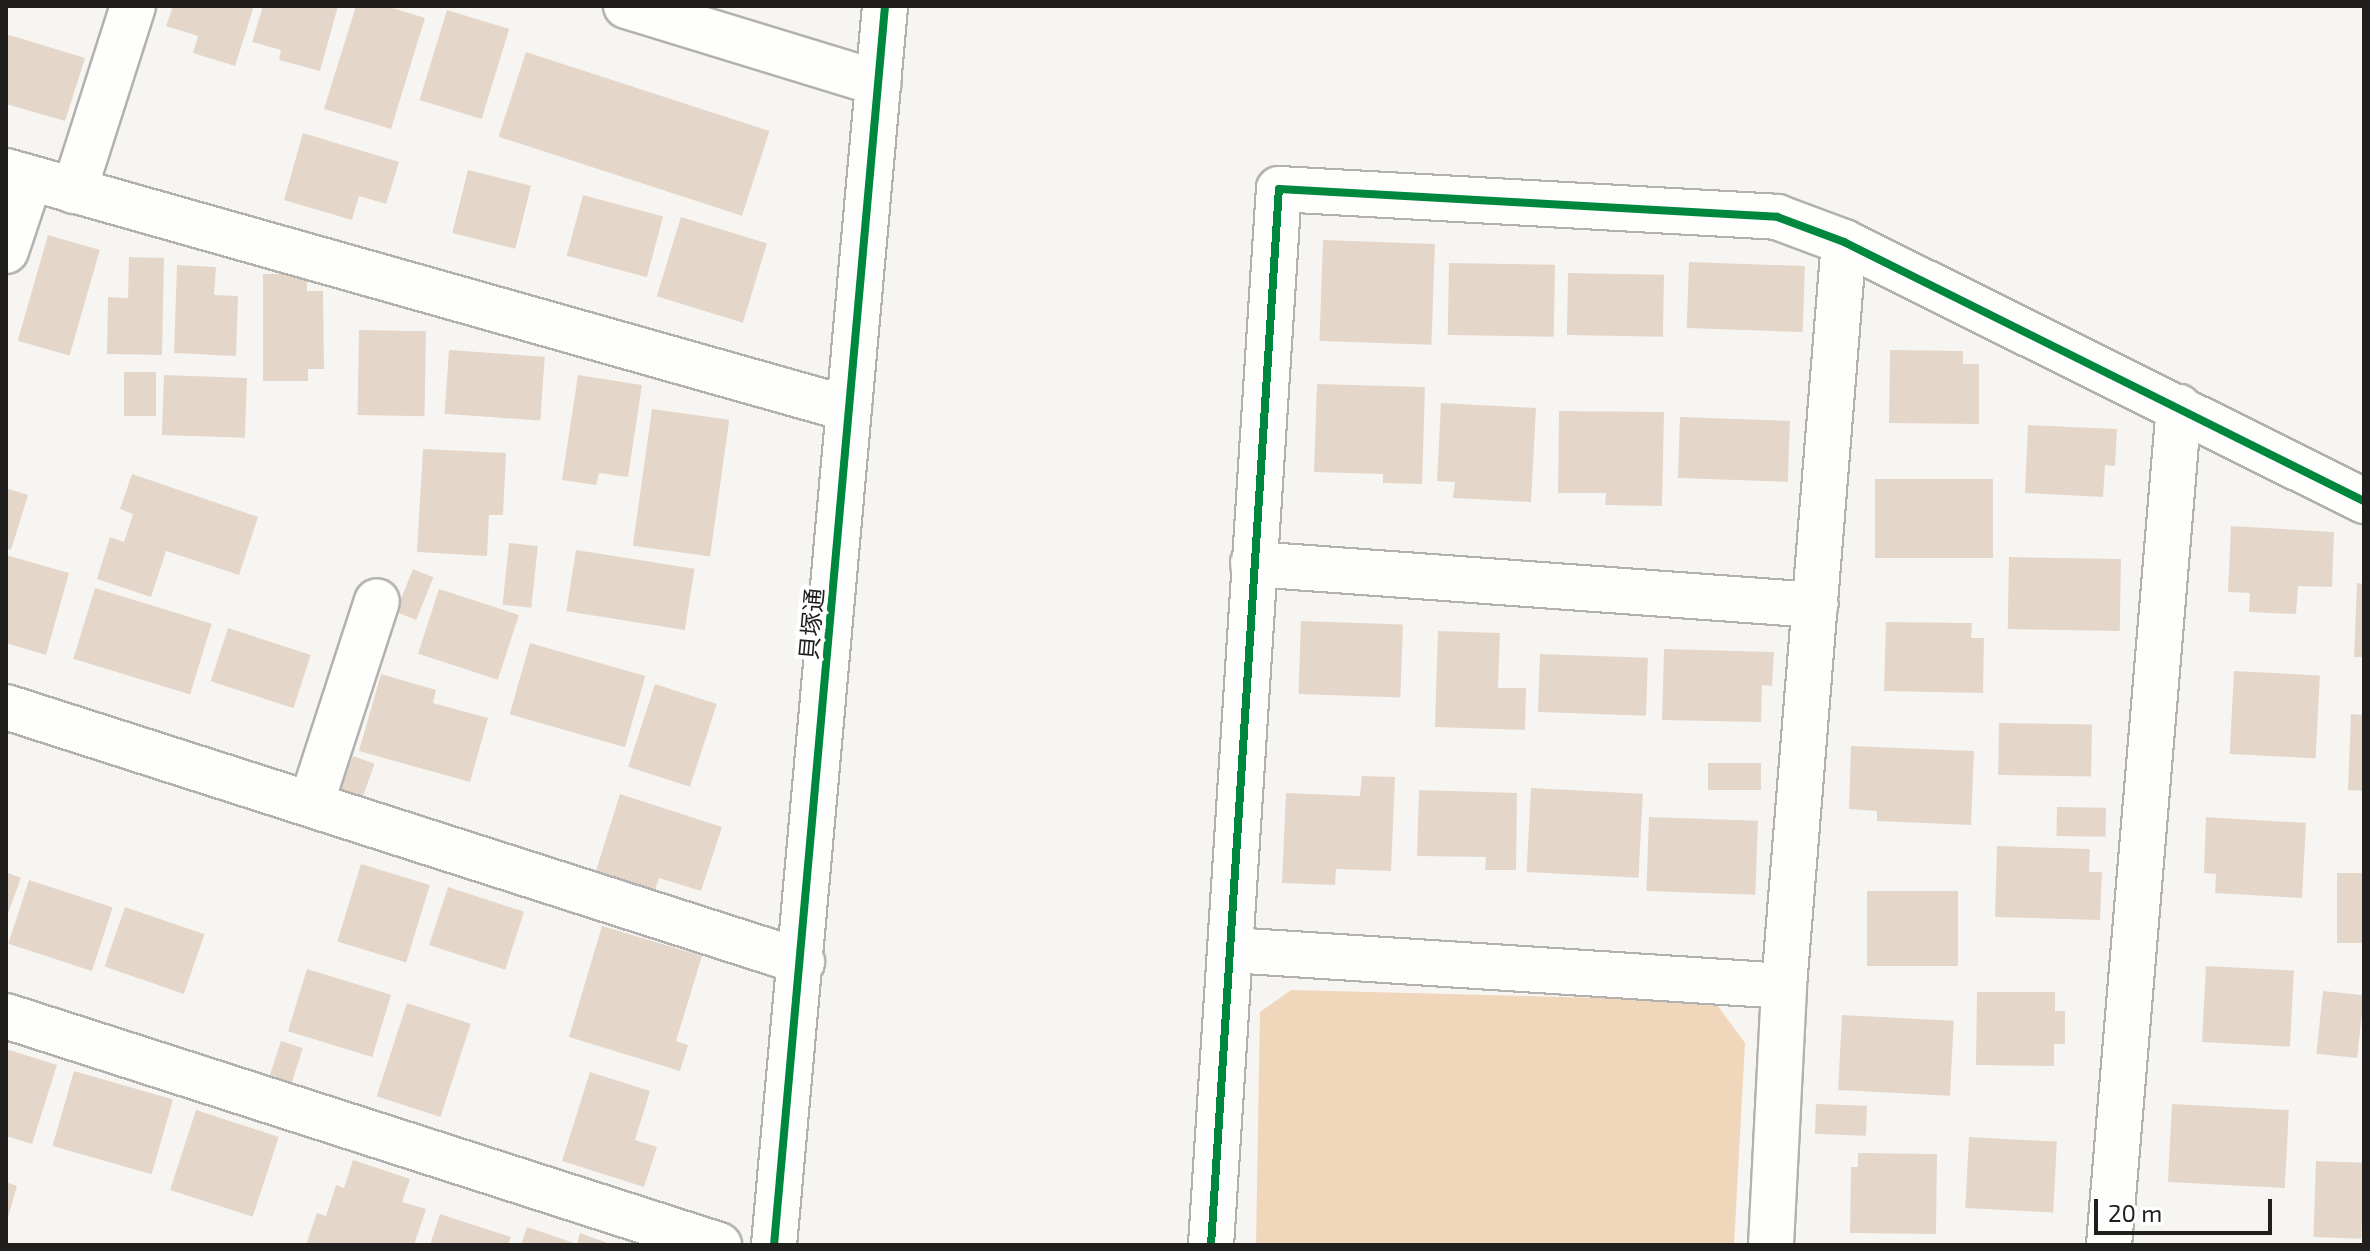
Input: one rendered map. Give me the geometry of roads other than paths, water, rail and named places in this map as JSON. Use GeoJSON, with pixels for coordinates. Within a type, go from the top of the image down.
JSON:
{"type":"FeatureCollection","features":[{"type":"Feature","properties":{"kind":"street"},"geometry":{"type":"LineString","coordinates":[[74,191],[133,6]]}},
{"type":"Feature","properties":{"kind":"street"},"geometry":{"type":"LineString","coordinates":[[626,6],[878,83]]}},
{"type":"Feature","properties":{"kind":"street","name":"貝塚通"},"geometry":{"type":"LineString","coordinates":[[774,1245],[802,962],[885,6]]}},
{"type":"Feature","properties":{"kind":"street"},"geometry":{"type":"LineString","coordinates":[[6,251],[18,175],[849,409]]}},
{"type":"Feature","properties":{"kind":"street"},"geometry":{"type":"LineString","coordinates":[[1211,1245],[1279,189],[1777,217],[1844,242],[2364,501]]}},
{"type":"Feature","properties":{"kind":"street"},"geometry":{"type":"LineString","coordinates":[[1771,1245],[1784,986],[1844,242]]}},
{"type":"Feature","properties":{"kind":"street"},"geometry":{"type":"LineString","coordinates":[[2109,1245],[2179,407]]}},
{"type":"Feature","properties":{"kind":"street"},"geometry":{"type":"LineString","coordinates":[[1253,564],[1816,605]]}},
{"type":"Feature","properties":{"kind":"street"},"geometry":{"type":"LineString","coordinates":[[311,804],[377,601]]}},
{"type":"Feature","properties":{"kind":"street"},"geometry":{"type":"LineString","coordinates":[[6,707],[802,962]]}},
{"type":"Feature","properties":{"kind":"street"},"geometry":{"type":"LineString","coordinates":[[1231,950],[1784,986]]}},
{"type":"Feature","properties":{"kind":"street"},"geometry":{"type":"LineString","coordinates":[[6,1016],[719,1245]]}}]}
